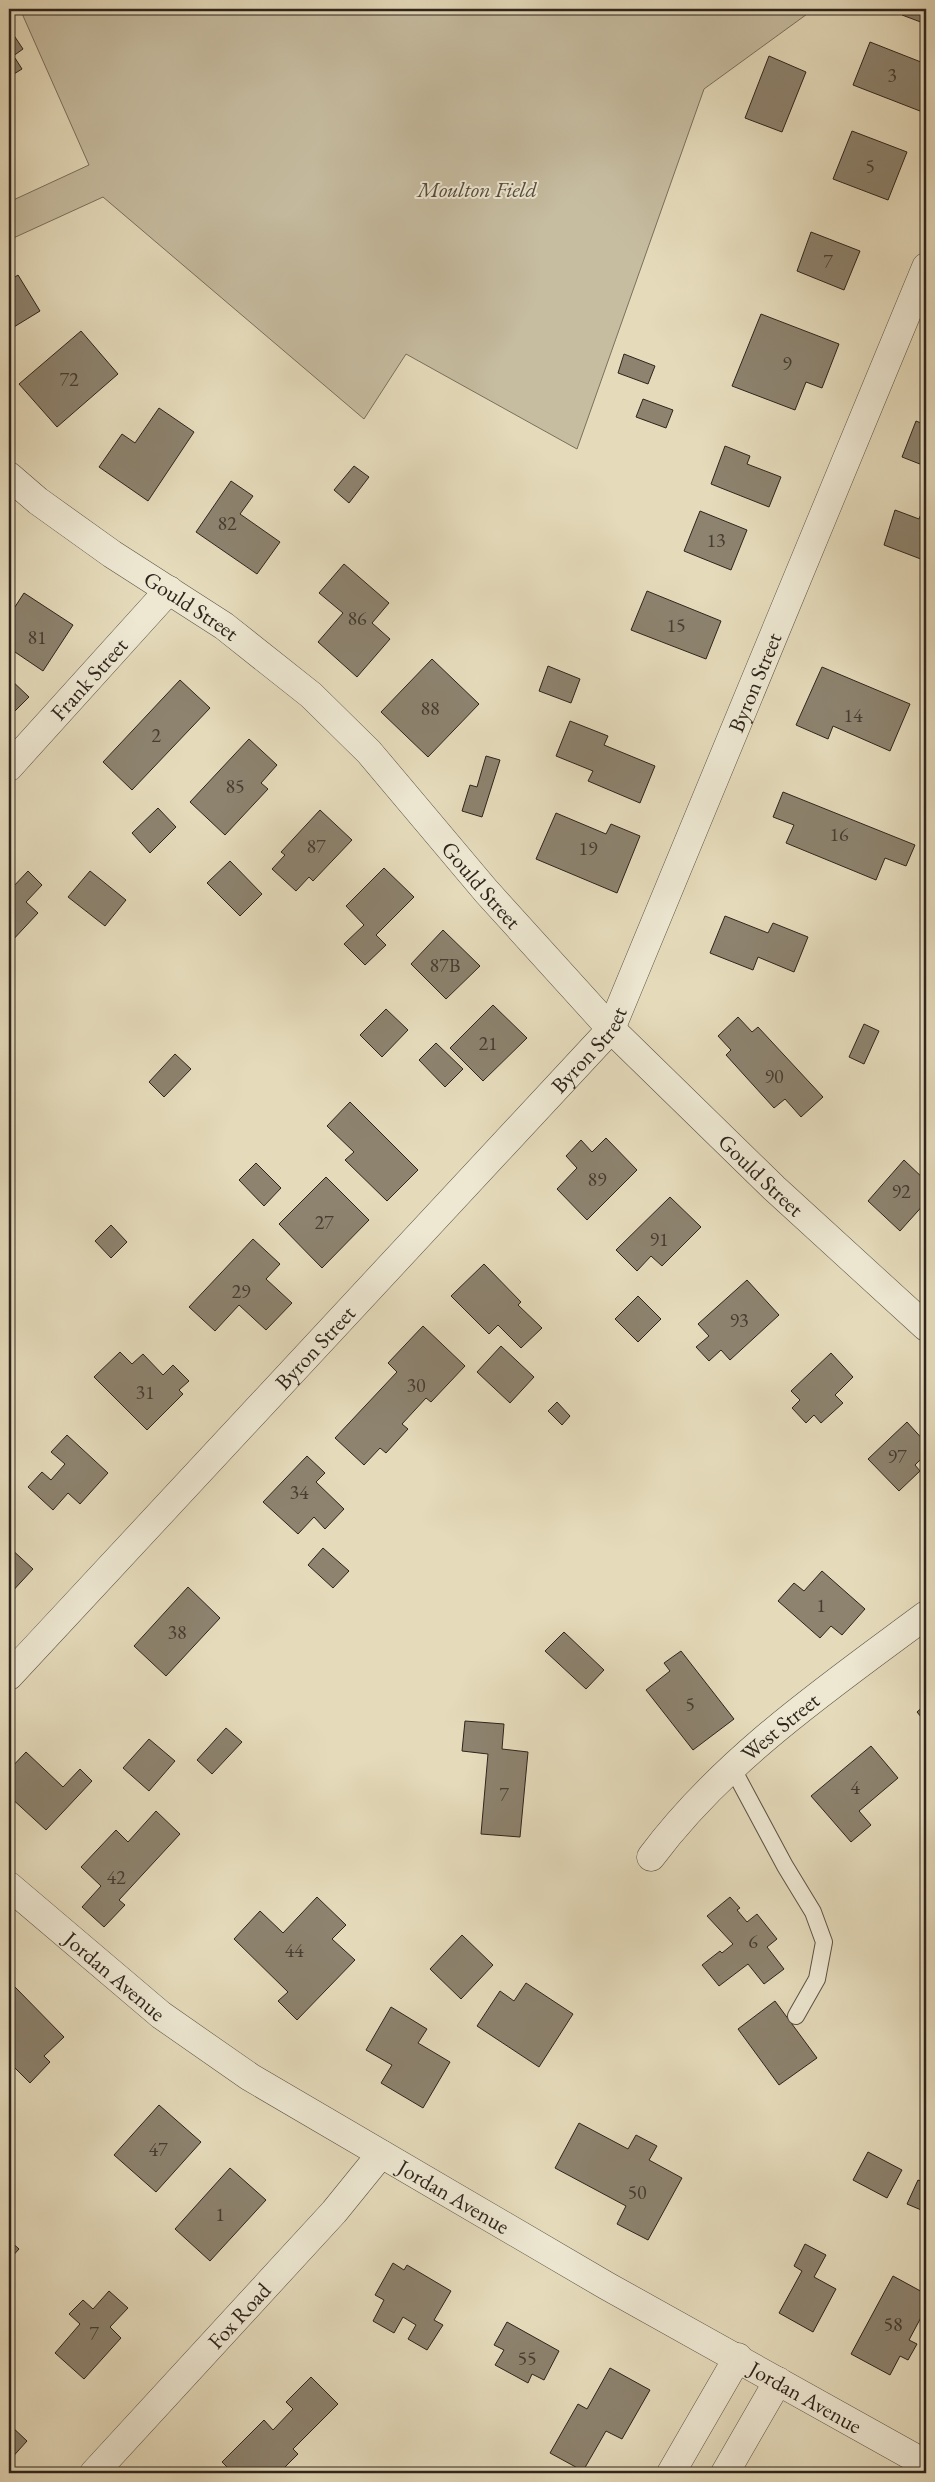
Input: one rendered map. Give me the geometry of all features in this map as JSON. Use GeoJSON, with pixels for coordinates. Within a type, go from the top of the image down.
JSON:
{"type":"FeatureCollection","features":[{"type":"Feature","properties":{"kind":"street","name":"Byron Street"},"geometry":{"type":"LineString","coordinates":[[9,1676],[611,1030],[926,267]]}},
{"type":"Feature","properties":{"kind":"street","name":"Gould Street"},"geometry":{"type":"LineString","coordinates":[[9,476],[67,522],[256,649],[335,717],[369,752],[486,891],[611,1030],[774,1188],[926,1327]]}},
{"type":"Feature","properties":{"kind":"street","name":"Frank Street"},"geometry":{"type":"LineString","coordinates":[[9,767],[169,590]]}},
{"type":"Feature","properties":{"kind":"street","name":"West Street"},"geometry":{"type":"LineString","coordinates":[[651,1858],[681,1820],[732,1769],[813,1698],[926,1615]]}},
{"type":"Feature","properties":{"kind":"street","name":"Jordan Avenue"},"geometry":{"type":"LineString","coordinates":[[9,1886],[161,2015],[210,2052],[284,2099],[608,2286],[738,2357],[926,2464]]}},
{"type":"Feature","properties":{"kind":"street","name":"Fox Road"},"geometry":{"type":"LineString","coordinates":[[94,2473],[328,2218],[381,2154]]}},
{"type":"Feature","properties":{"kind":"street"},"geometry":{"type":"LineString","coordinates":[[671,2473],[738,2357]]}},
{"type":"Feature","properties":{"kind":"street"},"geometry":{"type":"LineString","coordinates":[[724,2473],[778,2380]]}},
{"type":"Feature","properties":{"kind":"lane"},"geometry":{"type":"LineString","coordinates":[[732,1769],[785,1866],[813,1912],[824,1942],[817,1979],[796,2016]]}},
{"type":"Feature","properties":{"kind":"green space","name":"Moulton Field"},"geometry":{"type":"Polygon","coordinates":[[[20,9],[814,9],[704,89],[577,449],[406,354],[364,419],[103,197],[9,240],[9,202],[89,165],[20,9]]]}},
{"type":"Feature","properties":{"kind":"building"},"geometry":{"type":"Polygon","coordinates":[[[905,9],[926,9],[926,24],[902,15],[905,9]]]}},
{"type":"Feature","properties":{"kind":"building"},"geometry":{"type":"Polygon","coordinates":[[[9,28],[23,49],[9,59],[9,28]]]}},
{"type":"Feature","properties":{"kind":"building"},"geometry":{"type":"Polygon","coordinates":[[[870,42],[926,64],[926,96],[920,111],[853,85],[870,42]]]}},
{"type":"Feature","properties":{"kind":"building"},"geometry":{"type":"Polygon","coordinates":[[[769,56],[806,72],[782,132],[745,118],[769,56]]]}},
{"type":"Feature","properties":{"kind":"building"},"geometry":{"type":"Polygon","coordinates":[[[15,58],[22,69],[9,77],[9,62],[15,58]]]}},
{"type":"Feature","properties":{"kind":"building"},"geometry":{"type":"Polygon","coordinates":[[[852,131],[907,152],[888,200],[833,179],[852,131]]]}},
{"type":"Feature","properties":{"kind":"building"},"geometry":{"type":"Polygon","coordinates":[[[811,232],[860,251],[844,290],[797,271],[811,232]]]}},
{"type":"Feature","properties":{"kind":"building"},"geometry":{"type":"Polygon","coordinates":[[[18,275],[40,311],[9,330],[9,281],[18,275]]]}},
{"type":"Feature","properties":{"kind":"building"},"geometry":{"type":"Polygon","coordinates":[[[761,314],[839,344],[822,388],[806,382],[795,410],[732,386],[761,314]]]}},
{"type":"Feature","properties":{"kind":"building"},"geometry":{"type":"Polygon","coordinates":[[[81,331],[118,374],[57,427],[19,384],[81,331]]]}},
{"type":"Feature","properties":{"kind":"building"},"geometry":{"type":"Polygon","coordinates":[[[624,354],[655,366],[648,384],[618,373],[624,354]]]}},
{"type":"Feature","properties":{"kind":"building"},"geometry":{"type":"Polygon","coordinates":[[[643,399],[673,410],[666,428],[636,417],[643,399]]]}},
{"type":"Feature","properties":{"kind":"building"},"geometry":{"type":"Polygon","coordinates":[[[159,408],[194,432],[148,501],[99,467],[122,434],[135,443],[159,408]]]}},
{"type":"Feature","properties":{"kind":"building"},"geometry":{"type":"Polygon","coordinates":[[[916,421],[926,425],[926,478],[921,476],[925,466],[902,457],[916,421]]]}},
{"type":"Feature","properties":{"kind":"building"},"geometry":{"type":"Polygon","coordinates":[[[725,446],[750,456],[747,464],[781,477],[769,507],[711,484],[725,446]]]}},
{"type":"Feature","properties":{"kind":"building"},"geometry":{"type":"Polygon","coordinates":[[[354,466],[369,477],[349,503],[334,490],[354,466]]]}},
{"type":"Feature","properties":{"kind":"building"},"geometry":{"type":"Polygon","coordinates":[[[231,481],[253,496],[240,514],[280,542],[257,574],[196,532],[231,481]]]}},
{"type":"Feature","properties":{"kind":"building"},"geometry":{"type":"Polygon","coordinates":[[[895,510],[919,519],[920,516],[926,518],[926,561],[884,545],[895,510]]]}},
{"type":"Feature","properties":{"kind":"building"},"geometry":{"type":"Polygon","coordinates":[[[700,511],[747,530],[731,570],[684,551],[700,511]]]}},
{"type":"Feature","properties":{"kind":"building"},"geometry":{"type":"Polygon","coordinates":[[[344,564],[389,603],[372,623],[390,639],[357,677],[318,642],[343,613],[319,593],[344,564]]]}},
{"type":"Feature","properties":{"kind":"building"},"geometry":{"type":"Polygon","coordinates":[[[647,591],[721,621],[706,659],[631,630],[647,591]]]}},
{"type":"Feature","properties":{"kind":"building"},"geometry":{"type":"Polygon","coordinates":[[[24,593],[73,625],[43,671],[9,648],[9,616],[24,593]]]}},
{"type":"Feature","properties":{"kind":"building"},"geometry":{"type":"Polygon","coordinates":[[[432,659],[479,704],[428,757],[381,712],[432,659]]]}},
{"type":"Feature","properties":{"kind":"building"},"geometry":{"type":"Polygon","coordinates":[[[548,666],[580,679],[571,703],[539,691],[548,666]]]}},
{"type":"Feature","properties":{"kind":"building"},"geometry":{"type":"Polygon","coordinates":[[[822,667],[910,704],[890,751],[833,726],[828,739],[796,725],[822,667]]]}},
{"type":"Feature","properties":{"kind":"building"},"geometry":{"type":"Polygon","coordinates":[[[9,678],[29,697],[13,713],[9,709],[9,678]]]}},
{"type":"Feature","properties":{"kind":"building"},"geometry":{"type":"Polygon","coordinates":[[[180,680],[210,708],[132,790],[103,762],[180,680]]]}},
{"type":"Feature","properties":{"kind":"building"},"geometry":{"type":"Polygon","coordinates":[[[570,721],[608,736],[604,745],[655,766],[640,803],[588,781],[593,771],[556,756],[570,721]]]}},
{"type":"Feature","properties":{"kind":"building"},"geometry":{"type":"Polygon","coordinates":[[[249,739],[277,765],[261,783],[268,789],[225,835],[190,802],[249,739]]]}},
{"type":"Feature","properties":{"kind":"building"},"geometry":{"type":"Polygon","coordinates":[[[486,756],[500,760],[482,817],[462,811],[470,785],[477,787],[486,756]]]}},
{"type":"Feature","properties":{"kind":"building"},"geometry":{"type":"Polygon","coordinates":[[[783,792],[915,845],[906,866],[885,858],[876,880],[786,843],[794,825],[773,817],[783,792]]]}},
{"type":"Feature","properties":{"kind":"building"},"geometry":{"type":"Polygon","coordinates":[[[158,808],[176,827],[150,853],[132,833],[158,808]]]}},
{"type":"Feature","properties":{"kind":"building"},"geometry":{"type":"Polygon","coordinates":[[[320,810],[352,840],[313,881],[309,877],[296,891],[272,869],[285,855],[281,852],[320,810]]]}},
{"type":"Feature","properties":{"kind":"building"},"geometry":{"type":"Polygon","coordinates":[[[556,813],[606,834],[611,824],[640,836],[617,893],[536,859],[556,813]]]}},
{"type":"Feature","properties":{"kind":"building"},"geometry":{"type":"Polygon","coordinates":[[[230,861],[262,894],[240,916],[207,883],[230,861]]]}},
{"type":"Feature","properties":{"kind":"building"},"geometry":{"type":"Polygon","coordinates":[[[384,868],[414,897],[376,935],[386,945],[365,965],[344,944],[364,925],[346,906],[384,868]]]}},
{"type":"Feature","properties":{"kind":"building"},"geometry":{"type":"Polygon","coordinates":[[[28,871],[42,885],[26,902],[38,913],[10,943],[9,887],[11,889],[28,871]]]}},
{"type":"Feature","properties":{"kind":"building"},"geometry":{"type":"Polygon","coordinates":[[[90,871],[126,900],[105,926],[68,897],[90,871]]]}},
{"type":"Feature","properties":{"kind":"building"},"geometry":{"type":"Polygon","coordinates":[[[725,916],[768,933],[773,923],[808,937],[794,972],[758,957],[753,970],[710,953],[725,916]]]}},
{"type":"Feature","properties":{"kind":"building"},"geometry":{"type":"Polygon","coordinates":[[[443,930],[480,966],[446,999],[411,964],[443,930]]]}},
{"type":"Feature","properties":{"kind":"building"},"geometry":{"type":"Polygon","coordinates":[[[493,1005],[527,1038],[483,1081],[450,1048],[493,1005]]]}},
{"type":"Feature","properties":{"kind":"building"},"geometry":{"type":"Polygon","coordinates":[[[386,1009],[408,1030],[382,1057],[360,1035],[386,1009]]]}},
{"type":"Feature","properties":{"kind":"building"},"geometry":{"type":"Polygon","coordinates":[[[738,1017],[752,1032],[758,1027],[823,1097],[801,1117],[785,1099],[774,1108],[726,1055],[731,1050],[718,1036],[738,1017]]]}},
{"type":"Feature","properties":{"kind":"building"},"geometry":{"type":"Polygon","coordinates":[[[864,1024],[879,1031],[864,1064],[849,1057],[864,1024]]]}},
{"type":"Feature","properties":{"kind":"building"},"geometry":{"type":"Polygon","coordinates":[[[436,1043],[463,1069],[445,1087],[419,1060],[436,1043]]]}},
{"type":"Feature","properties":{"kind":"building"},"geometry":{"type":"Polygon","coordinates":[[[175,1054],[191,1069],[164,1097],[149,1082],[175,1054]]]}},
{"type":"Feature","properties":{"kind":"building"},"geometry":{"type":"Polygon","coordinates":[[[350,1102],[418,1170],[387,1201],[345,1160],[354,1152],[327,1126],[350,1102]]]}},
{"type":"Feature","properties":{"kind":"building"},"geometry":{"type":"Polygon","coordinates":[[[606,1138],[637,1170],[587,1220],[557,1189],[577,1168],[566,1156],[581,1140],[592,1152],[606,1138]]]}},
{"type":"Feature","properties":{"kind":"building"},"geometry":{"type":"Polygon","coordinates":[[[904,1160],[926,1181],[926,1202],[900,1231],[868,1201],[904,1160]]]}},
{"type":"Feature","properties":{"kind":"building"},"geometry":{"type":"Polygon","coordinates":[[[256,1163],[281,1188],[264,1206],[239,1180],[256,1163]]]}},
{"type":"Feature","properties":{"kind":"building"},"geometry":{"type":"Polygon","coordinates":[[[326,1177],[369,1220],[322,1268],[279,1224],[326,1177]]]}},
{"type":"Feature","properties":{"kind":"building"},"geometry":{"type":"Polygon","coordinates":[[[670,1197],[701,1227],[662,1266],[651,1256],[637,1271],[616,1250],[670,1197]]]}},
{"type":"Feature","properties":{"kind":"building"},"geometry":{"type":"Polygon","coordinates":[[[111,1225],[127,1242],[111,1258],[95,1241],[111,1225]]]}},
{"type":"Feature","properties":{"kind":"building"},"geometry":{"type":"Polygon","coordinates":[[[253,1239],[280,1264],[266,1279],[292,1303],[266,1330],[239,1305],[215,1331],[189,1307],[253,1239]]]}},
{"type":"Feature","properties":{"kind":"building"},"geometry":{"type":"Polygon","coordinates":[[[484,1264],[521,1302],[518,1305],[542,1328],[521,1348],[498,1325],[489,1334],[451,1296],[484,1264]]]}},
{"type":"Feature","properties":{"kind":"building"},"geometry":{"type":"Polygon","coordinates":[[[747,1280],[779,1315],[730,1360],[721,1350],[709,1361],[696,1347],[709,1336],[698,1324],[747,1280]]]}},
{"type":"Feature","properties":{"kind":"building"},"geometry":{"type":"Polygon","coordinates":[[[638,1296],[661,1319],[638,1342],[615,1319],[638,1296]]]}},
{"type":"Feature","properties":{"kind":"building"},"geometry":{"type":"Polygon","coordinates":[[[423,1326],[465,1366],[431,1402],[426,1398],[402,1424],[408,1429],[386,1453],[380,1448],[364,1465],[335,1438],[397,1372],[388,1363],[423,1326]]]}},
{"type":"Feature","properties":{"kind":"building"},"geometry":{"type":"Polygon","coordinates":[[[501,1346],[534,1377],[510,1403],[477,1372],[501,1346]]]}},
{"type":"Feature","properties":{"kind":"building"},"geometry":{"type":"Polygon","coordinates":[[[120,1352],[132,1364],[143,1354],[163,1375],[173,1365],[189,1381],[179,1390],[183,1394],[147,1430],[94,1377],[120,1352]]]}},
{"type":"Feature","properties":{"kind":"building"},"geometry":{"type":"Polygon","coordinates":[[[831,1353],[853,1377],[835,1395],[843,1403],[821,1423],[814,1415],[806,1423],[792,1408],[800,1400],[791,1391],[831,1353]]]}},
{"type":"Feature","properties":{"kind":"building"},"geometry":{"type":"Polygon","coordinates":[[[557,1402],[570,1416],[562,1425],[548,1411],[557,1402]]]}},
{"type":"Feature","properties":{"kind":"building"},"geometry":{"type":"Polygon","coordinates":[[[907,1422],[926,1443],[926,1454],[915,1465],[920,1471],[899,1491],[868,1459],[907,1422]]]}},
{"type":"Feature","properties":{"kind":"building"},"geometry":{"type":"Polygon","coordinates":[[[67,1435],[108,1473],[80,1504],[68,1493],[53,1510],[28,1487],[42,1472],[51,1480],[65,1464],[51,1452],[67,1435]]]}},
{"type":"Feature","properties":{"kind":"building"},"geometry":{"type":"Polygon","coordinates":[[[307,1456],[325,1473],[316,1482],[344,1509],[325,1529],[314,1517],[298,1534],[263,1502],[307,1456]]]}},
{"type":"Feature","properties":{"kind":"building"},"geometry":{"type":"Polygon","coordinates":[[[9,1547],[33,1569],[9,1595],[9,1547]]]}},
{"type":"Feature","properties":{"kind":"building"},"geometry":{"type":"Polygon","coordinates":[[[323,1548],[349,1571],[333,1588],[308,1565],[323,1548]]]}},
{"type":"Feature","properties":{"kind":"building"},"geometry":{"type":"Polygon","coordinates":[[[822,1571],[865,1609],[842,1635],[831,1626],[820,1638],[778,1601],[794,1583],[804,1591],[822,1571]]]}},
{"type":"Feature","properties":{"kind":"building"},"geometry":{"type":"Polygon","coordinates":[[[188,1587],[220,1618],[166,1676],[134,1646],[188,1587]]]}},
{"type":"Feature","properties":{"kind":"building"},"geometry":{"type":"Polygon","coordinates":[[[564,1632],[604,1670],[586,1689],[545,1651],[564,1632]]]}},
{"type":"Feature","properties":{"kind":"building"},"geometry":{"type":"Polygon","coordinates":[[[681,1651],[734,1719],[693,1750],[646,1690],[670,1671],[664,1663],[681,1651]]]}},
{"type":"Feature","properties":{"kind":"building"},"geometry":{"type":"Polygon","coordinates":[[[926,1704],[926,1723],[917,1712],[926,1704]]]}},
{"type":"Feature","properties":{"kind":"building"},"geometry":{"type":"Polygon","coordinates":[[[465,1721],[504,1724],[502,1749],[528,1752],[520,1837],[481,1834],[488,1754],[462,1751],[465,1721]]]}},
{"type":"Feature","properties":{"kind":"building"},"geometry":{"type":"Polygon","coordinates":[[[226,1728],[242,1742],[212,1774],[197,1760],[226,1728]]]}},
{"type":"Feature","properties":{"kind":"building"},"geometry":{"type":"Polygon","coordinates":[[[149,1739],[175,1761],[149,1791],[123,1768],[149,1739]]]}},
{"type":"Feature","properties":{"kind":"building"},"geometry":{"type":"Polygon","coordinates":[[[871,1746],[898,1778],[859,1811],[871,1825],[851,1842],[811,1796],[871,1746]]]}},
{"type":"Feature","properties":{"kind":"building"},"geometry":{"type":"Polygon","coordinates":[[[26,1752],[63,1787],[80,1769],[92,1781],[46,1830],[9,1796],[9,1770],[26,1752]]]}},
{"type":"Feature","properties":{"kind":"building"},"geometry":{"type":"Polygon","coordinates":[[[156,1811],[180,1834],[119,1900],[125,1905],[104,1927],[82,1907],[101,1886],[81,1867],[116,1830],[128,1842],[156,1811]]]}},
{"type":"Feature","properties":{"kind":"building"},"geometry":{"type":"Polygon","coordinates":[[[317,1897],[346,1925],[332,1939],[355,1960],[297,2020],[278,2001],[288,1992],[234,1939],[260,1911],[283,1933],[317,1897]]]}},
{"type":"Feature","properties":{"kind":"building"},"geometry":{"type":"Polygon","coordinates":[[[730,1897],[740,1908],[737,1910],[747,1922],[757,1914],[777,1939],[767,1947],[784,1969],[764,1984],[748,1964],[719,1986],[702,1965],[733,1944],[707,1916],[730,1897]]]}},
{"type":"Feature","properties":{"kind":"building"},"geometry":{"type":"Polygon","coordinates":[[[462,1935],[493,1965],[461,1999],[430,1969],[462,1935]]]}},
{"type":"Feature","properties":{"kind":"building"},"geometry":{"type":"Polygon","coordinates":[[[526,1983],[573,2014],[539,2067],[477,2026],[500,1991],[514,2001],[526,1983]]]}},
{"type":"Feature","properties":{"kind":"building"},"geometry":{"type":"Polygon","coordinates":[[[15,1987],[64,2037],[44,2056],[50,2062],[30,2083],[9,2062],[9,2052],[14,2047],[9,2043],[9,1993],[15,1987]]]}},
{"type":"Feature","properties":{"kind":"building"},"geometry":{"type":"Polygon","coordinates":[[[775,2001],[817,2058],[779,2085],[738,2029],[775,2001]]]}},
{"type":"Feature","properties":{"kind":"building"},"geometry":{"type":"Polygon","coordinates":[[[391,2007],[427,2029],[418,2043],[450,2062],[423,2108],[381,2083],[392,2065],[366,2050],[391,2007]]]}},
{"type":"Feature","properties":{"kind":"building"},"geometry":{"type":"Polygon","coordinates":[[[159,2105],[201,2142],[156,2192],[114,2155],[159,2105]]]}},
{"type":"Feature","properties":{"kind":"building"},"geometry":{"type":"Polygon","coordinates":[[[579,2123],[628,2149],[636,2135],[657,2146],[649,2160],[682,2178],[648,2240],[617,2224],[626,2206],[555,2168],[579,2123]]]}},
{"type":"Feature","properties":{"kind":"building"},"geometry":{"type":"Polygon","coordinates":[[[868,2152],[902,2170],[887,2198],[853,2180],[868,2152]]]}},
{"type":"Feature","properties":{"kind":"building"},"geometry":{"type":"Polygon","coordinates":[[[230,2168],[266,2200],[210,2261],[175,2229],[230,2168]]]}},
{"type":"Feature","properties":{"kind":"building"},"geometry":{"type":"Polygon","coordinates":[[[918,2180],[926,2183],[926,2212],[907,2204],[918,2180]]]}},
{"type":"Feature","properties":{"kind":"building"},"geometry":{"type":"Polygon","coordinates":[[[9,2240],[19,2249],[9,2260],[9,2240]]]}},
{"type":"Feature","properties":{"kind":"building"},"geometry":{"type":"Polygon","coordinates":[[[805,2244],[826,2255],[814,2277],[836,2289],[813,2332],[779,2313],[802,2271],[794,2266],[805,2244]]]}},
{"type":"Feature","properties":{"kind":"building"},"geometry":{"type":"Polygon","coordinates":[[[393,2263],[404,2270],[407,2265],[451,2291],[434,2320],[443,2325],[427,2350],[408,2339],[416,2325],[403,2317],[394,2333],[373,2321],[384,2300],[375,2295],[393,2263]]]}},
{"type":"Feature","properties":{"kind":"building"},"geometry":{"type":"Polygon","coordinates":[[[893,2276],[926,2294],[926,2308],[909,2340],[917,2344],[908,2360],[900,2356],[890,2375],[851,2354],[893,2276]]]}},
{"type":"Feature","properties":{"kind":"building"},"geometry":{"type":"Polygon","coordinates":[[[109,2291],[128,2308],[110,2327],[121,2338],[84,2379],[55,2353],[80,2324],[69,2314],[83,2300],[93,2309],[109,2291]]]}},
{"type":"Feature","properties":{"kind":"building"},"geometry":{"type":"Polygon","coordinates":[[[507,2322],[559,2351],[544,2380],[532,2374],[528,2383],[495,2365],[504,2350],[494,2345],[507,2322]]]}},
{"type":"Feature","properties":{"kind":"building"},"geometry":{"type":"Polygon","coordinates":[[[610,2368],[650,2390],[622,2439],[606,2431],[583,2471],[550,2453],[578,2404],[587,2409],[610,2368]]]}},
{"type":"Feature","properties":{"kind":"building"},"geometry":{"type":"Polygon","coordinates":[[[311,2377],[338,2404],[293,2449],[298,2454],[279,2473],[233,2473],[222,2462],[264,2420],[273,2430],[293,2409],[286,2402],[311,2377]]]}},
{"type":"Feature","properties":{"kind":"building"},"geometry":{"type":"Polygon","coordinates":[[[9,2424],[27,2441],[9,2461],[9,2424]]]}}]}
